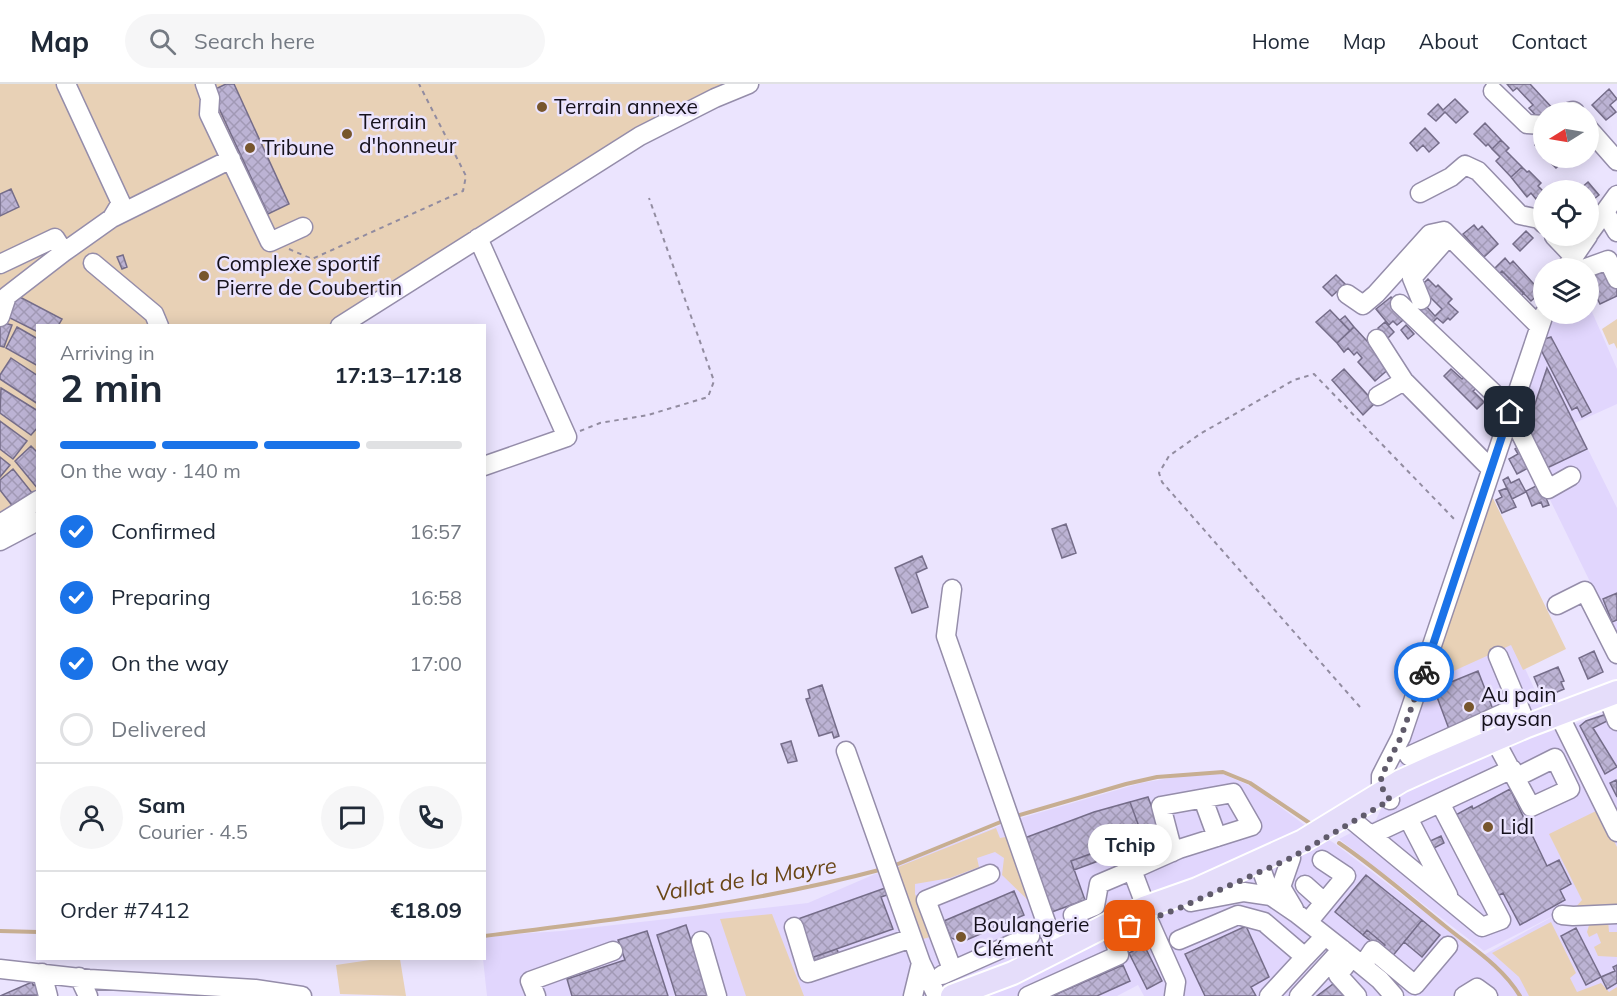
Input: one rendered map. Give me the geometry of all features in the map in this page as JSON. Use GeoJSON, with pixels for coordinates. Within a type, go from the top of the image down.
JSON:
{"type":"FeatureCollection","features":[{"type":"Feature","properties":{"kind":"main road"},"geometry":{"type":"LineString","coordinates":[[1387,796],[1498,746],[1562,721],[1615,704]]}},
{"type":"Feature","properties":{"kind":"main road"},"geometry":{"type":"LineString","coordinates":[[941,993],[1013,973],[1056,951],[1194,896],[1260,865],[1358,824],[1401,781],[1464,742],[1523,716],[1615,704]]}},
{"type":"Feature","properties":{"kind":"main road"},"geometry":{"type":"LineString","coordinates":[[977,996],[1112,934],[1147,913]]}},
{"type":"Feature","properties":{"kind":"street"},"geometry":{"type":"LineString","coordinates":[[66,84],[121,203],[112,218]]}},
{"type":"Feature","properties":{"kind":"street"},"geometry":{"type":"LineString","coordinates":[[205,84],[210,98],[209,114],[270,242],[303,227]]}},
{"type":"Feature","properties":{"kind":"street"},"geometry":{"type":"LineString","coordinates":[[343,324],[713,91],[749,84]]}},
{"type":"Feature","properties":{"kind":"street"},"geometry":{"type":"LineString","coordinates":[[1493,91],[1527,124],[1533,124]]}},
{"type":"Feature","properties":{"kind":"street"},"geometry":{"type":"LineString","coordinates":[[1599,141],[1617,161]]}},
{"type":"Feature","properties":{"kind":"street"},"geometry":{"type":"LineString","coordinates":[[0,317],[7,296],[112,218],[231,159]]}},
{"type":"Feature","properties":{"kind":"street"},"geometry":{"type":"LineString","coordinates":[[1420,193],[1451,177],[1465,165],[1478,171],[1520,215],[1533,218]]}},
{"type":"Feature","properties":{"kind":"street"},"geometry":{"type":"LineString","coordinates":[[1599,220],[1617,195]]}},
{"type":"Feature","properties":{"kind":"street"},"geometry":{"type":"LineString","coordinates":[[1605,212],[1617,232]]}},
{"type":"Feature","properties":{"kind":"street"},"geometry":{"type":"LineString","coordinates":[[1347,294],[1364,305],[1430,234],[1444,231],[1533,312]]}},
{"type":"Feature","properties":{"kind":"street"},"geometry":{"type":"LineString","coordinates":[[1421,300],[1412,278],[1449,236]]}},
{"type":"Feature","properties":{"kind":"street"},"geometry":{"type":"LineString","coordinates":[[0,264],[55,238],[64,252]]}},
{"type":"Feature","properties":{"kind":"street"},"geometry":{"type":"LineString","coordinates":[[478,238],[567,437],[486,465]]}},
{"type":"Feature","properties":{"kind":"street"},"geometry":{"type":"LineString","coordinates":[[1599,261],[1608,260],[1617,279]]}},
{"type":"Feature","properties":{"kind":"street"},"geometry":{"type":"LineString","coordinates":[[93,264],[154,314],[158,324]]}},
{"type":"Feature","properties":{"kind":"street"},"geometry":{"type":"LineString","coordinates":[[1400,304],[1501,400],[1510,412],[1548,489],[1571,476]]}},
{"type":"Feature","properties":{"kind":"street"},"geometry":{"type":"LineString","coordinates":[[1387,796],[1380,782],[1381,777],[1401,737],[1541,324]]}},
{"type":"Feature","properties":{"kind":"street"},"geometry":{"type":"LineString","coordinates":[[1377,339],[1404,381],[1491,470]]}},
{"type":"Feature","properties":{"kind":"street"},"geometry":{"type":"LineString","coordinates":[[1378,396],[1404,381]]}},
{"type":"Feature","properties":{"kind":"street"},"geometry":{"type":"LineString","coordinates":[[0,524],[36,501]]}},
{"type":"Feature","properties":{"kind":"street"},"geometry":{"type":"LineString","coordinates":[[0,541],[36,522]]}},
{"type":"Feature","properties":{"kind":"street"},"geometry":{"type":"LineString","coordinates":[[952,589],[945,636],[1056,951]]}},
{"type":"Feature","properties":{"kind":"street"},"geometry":{"type":"LineString","coordinates":[[1557,605],[1585,591],[1617,654]]}},
{"type":"Feature","properties":{"kind":"street"},"geometry":{"type":"LineString","coordinates":[[1498,656],[1523,716]]}},
{"type":"Feature","properties":{"kind":"street"},"geometry":{"type":"LineString","coordinates":[[1562,721],[1617,832]]}},
{"type":"Feature","properties":{"kind":"street"},"geometry":{"type":"LineString","coordinates":[[1409,756],[1464,742]]}},
{"type":"Feature","properties":{"kind":"street"},"geometry":{"type":"LineString","coordinates":[[1358,824],[1408,818],[1514,773],[1498,746]]}},
{"type":"Feature","properties":{"kind":"street"},"geometry":{"type":"LineString","coordinates":[[846,751],[921,963],[941,993]]}},
{"type":"Feature","properties":{"kind":"street"},"geometry":{"type":"LineString","coordinates":[[1073,915],[1095,906],[1100,884],[1173,852],[1252,826],[1233,793],[1161,806],[1173,852]]}},
{"type":"Feature","properties":{"kind":"street"},"geometry":{"type":"LineString","coordinates":[[1203,799],[1217,837]]}},
{"type":"Feature","properties":{"kind":"street"},"geometry":{"type":"LineString","coordinates":[[1358,824],[1482,927],[1502,920],[1440,803]]}},
{"type":"Feature","properties":{"kind":"street"},"geometry":{"type":"LineString","coordinates":[[1408,818],[1451,902]]}},
{"type":"Feature","properties":{"kind":"street"},"geometry":{"type":"LineString","coordinates":[[1287,840],[1297,849],[1276,891],[1194,896],[1199,882],[1203,879],[1287,840]]}},
{"type":"Feature","properties":{"kind":"street"},"geometry":{"type":"LineString","coordinates":[[1302,918],[1324,902],[1346,876],[1322,860]]}},
{"type":"Feature","properties":{"kind":"street"},"geometry":{"type":"LineString","coordinates":[[1260,865],[1269,874],[1276,891],[1302,918],[1380,980],[1394,996]]}},
{"type":"Feature","properties":{"kind":"street"},"geometry":{"type":"LineString","coordinates":[[1132,870],[1176,982],[1174,996]]}},
{"type":"Feature","properties":{"kind":"street"},"geometry":{"type":"LineString","coordinates":[[952,969],[926,900],[990,874]]}},
{"type":"Feature","properties":{"kind":"street"},"geometry":{"type":"LineString","coordinates":[[1305,885],[1324,902]]}},
{"type":"Feature","properties":{"kind":"street"},"geometry":{"type":"LineString","coordinates":[[1562,915],[1617,914]]}},
{"type":"Feature","properties":{"kind":"street"},"geometry":{"type":"LineString","coordinates":[[1179,940],[1238,915],[1264,922],[1305,957]]}},
{"type":"Feature","properties":{"kind":"street"},"geometry":{"type":"LineString","coordinates":[[794,927],[808,973],[912,938]]}},
{"type":"Feature","properties":{"kind":"street"},"geometry":{"type":"LineString","coordinates":[[1028,996],[1119,955],[1112,934]]}},
{"type":"Feature","properties":{"kind":"street"},"geometry":{"type":"LineString","coordinates":[[941,993],[944,973],[1030,936]]}},
{"type":"Feature","properties":{"kind":"street"},"geometry":{"type":"LineString","coordinates":[[1269,996],[1325,936]]}},
{"type":"Feature","properties":{"kind":"street"},"geometry":{"type":"LineString","coordinates":[[701,941],[717,996]]}},
{"type":"Feature","properties":{"kind":"street"},"geometry":{"type":"LineString","coordinates":[[1299,996],[1352,957],[1373,950],[1415,985],[1448,946]]}},
{"type":"Feature","properties":{"kind":"street"},"geometry":{"type":"LineString","coordinates":[[536,996],[530,981],[614,951]]}},
{"type":"Feature","properties":{"kind":"street"},"geometry":{"type":"LineString","coordinates":[[1352,957],[1338,975],[1357,996]]}},
{"type":"Feature","properties":{"kind":"street"},"geometry":{"type":"LineString","coordinates":[[913,996],[921,963]]}},
{"type":"Feature","properties":{"kind":"street"},"geometry":{"type":"LineString","coordinates":[[0,969],[79,977],[144,989],[255,989],[302,996]]}},
{"type":"Feature","properties":{"kind":"street"},"geometry":{"type":"LineString","coordinates":[[42,973],[48,996]]}},
{"type":"Feature","properties":{"kind":"street"},"geometry":{"type":"LineString","coordinates":[[79,977],[88,996]]}},
{"type":"Feature","properties":{"kind":"street"},"geometry":{"type":"LineString","coordinates":[[1464,996],[1477,988],[1488,996]]}},
{"type":"Feature","properties":{"kind":"path"},"geometry":{"type":"LineString","coordinates":[[281,237],[285,248],[312,259],[463,191],[466,176],[419,84]]}},
{"type":"Feature","properties":{"kind":"path"},"geometry":{"type":"LineString","coordinates":[[567,437],[600,423],[648,415],[708,397],[714,381],[649,198]]}},
{"type":"Feature","properties":{"kind":"path"},"geometry":{"type":"LineString","coordinates":[[1360,707],[1162,482],[1159,473],[1169,456],[1200,434],[1294,380],[1314,374],[1470,534]]}},
{"type":"Feature","properties":{"kind":"shaded area","name":"Complexe sportif Pierre de Coubertin"},"geometry":{"type":"Polygon","coordinates":[[[0,84],[736,84],[485,226],[332,324],[36,324],[36,517],[0,537],[0,84]]]}},
{"type":"Feature","properties":{"kind":"shaded area"},"geometry":{"type":"Polygon","coordinates":[[[1617,319],[1617,349],[1614,343],[1609,345],[1602,329],[1617,319]]]}},
{"type":"Feature","properties":{"kind":"shaded area"},"geometry":{"type":"Polygon","coordinates":[[[1546,324],[1597,324],[1617,369],[1617,404],[1575,423],[1617,508],[1617,637],[1513,424],[1546,324]]]}},
{"type":"Feature","properties":{"kind":"shaded area"},"geometry":{"type":"Polygon","coordinates":[[[1489,490],[1566,649],[1523,670],[1511,645],[1425,684],[1470,547],[1484,524],[1489,490]]]}},
{"type":"Feature","properties":{"kind":"shaded area"},"geometry":{"type":"Polygon","coordinates":[[[1512,640],[1544,710],[1572,725],[1617,709],[1617,996],[1144,996],[1138,985],[1117,996],[487,996],[483,960],[486,960],[486,936],[561,931],[808,903],[875,874],[1014,820],[1141,783],[1194,774],[1223,774],[1255,788],[1310,829],[1334,843],[1482,956],[1561,912],[1484,951],[1339,839],[1376,820],[1398,771],[1428,681],[1512,640]]]}},
{"type":"Feature","properties":{"kind":"shaded area"},"geometry":{"type":"Polygon","coordinates":[[[1598,810],[1617,847],[1617,909],[1574,909],[1582,900],[1549,834],[1598,810]]]}},
{"type":"Feature","properties":{"kind":"shaded area"},"geometry":{"type":"Polygon","coordinates":[[[996,828],[1000,838],[1011,836],[1036,908],[1002,875],[1004,858],[995,852],[977,858],[979,867],[950,878],[915,884],[915,894],[934,936],[919,940],[893,869],[996,828]]]}},
{"type":"Feature","properties":{"kind":"shaded area"},"geometry":{"type":"Polygon","coordinates":[[[772,914],[804,996],[746,996],[720,919],[772,914]]]}},
{"type":"Feature","properties":{"kind":"shaded area"},"geometry":{"type":"Polygon","coordinates":[[[1608,920],[1609,932],[1617,932],[1617,957],[1598,956],[1594,947],[1601,943],[1597,933],[1589,937],[1587,932],[1590,922],[1608,920]]]}},
{"type":"Feature","properties":{"kind":"shaded area"},"geometry":{"type":"Polygon","coordinates":[[[1551,922],[1576,973],[1570,978],[1577,992],[1601,983],[1609,992],[1617,987],[1617,996],[1529,996],[1519,977],[1492,953],[1551,922]]]}},
{"type":"Feature","properties":{"kind":"shaded area"},"geometry":{"type":"Polygon","coordinates":[[[370,960],[400,960],[406,996],[340,994],[336,965],[370,960]]]}},
{"type":"Feature","properties":{"kind":"building","name":"Tribune"},"geometry":{"type":"Polygon","coordinates":[[[226,84],[234,84],[289,204],[268,214],[211,91],[226,84]]]}},
{"type":"Feature","properties":{"kind":"building"},"geometry":{"type":"Polygon","coordinates":[[[1507,84],[1530,84],[1547,102],[1533,102],[1533,105],[1517,88],[1513,91],[1507,84]]]}},
{"type":"Feature","properties":{"kind":"building"},"geometry":{"type":"Polygon","coordinates":[[[1609,89],[1617,99],[1610,105],[1616,112],[1606,120],[1599,112],[1599,102],[1595,102],[1609,89]]]}},
{"type":"Feature","properties":{"kind":"building"},"geometry":{"type":"Polygon","coordinates":[[[1455,99],[1468,112],[1456,123],[1445,112],[1436,121],[1428,114],[1438,104],[1443,110],[1455,99]]]}},
{"type":"Feature","properties":{"kind":"building"},"geometry":{"type":"Polygon","coordinates":[[[1485,123],[1501,140],[1492,149],[1474,134],[1485,123]]]}},
{"type":"Feature","properties":{"kind":"building"},"geometry":{"type":"Polygon","coordinates":[[[1425,128],[1439,143],[1429,152],[1423,145],[1417,151],[1410,143],[1425,128]]]}},
{"type":"Feature","properties":{"kind":"building"},"geometry":{"type":"Polygon","coordinates":[[[1501,140],[1509,148],[1506,151],[1522,167],[1511,177],[1496,161],[1500,157],[1492,149],[1501,140]]]}},
{"type":"Feature","properties":{"kind":"building"},"geometry":{"type":"Polygon","coordinates":[[[1522,167],[1527,172],[1529,171],[1538,180],[1533,180],[1533,195],[1531,193],[1527,197],[1511,177],[1522,167]]]}},
{"type":"Feature","properties":{"kind":"building"},"geometry":{"type":"Polygon","coordinates":[[[11,189],[19,207],[0,216],[0,194],[11,189]]]}},
{"type":"Feature","properties":{"kind":"building"},"geometry":{"type":"Polygon","coordinates":[[[1474,225],[1478,230],[1482,226],[1498,244],[1484,257],[1463,234],[1474,225]]]}},
{"type":"Feature","properties":{"kind":"building"},"geometry":{"type":"Polygon","coordinates":[[[1526,231],[1533,238],[1520,251],[1513,244],[1526,231]]]}},
{"type":"Feature","properties":{"kind":"building"},"geometry":{"type":"Polygon","coordinates":[[[123,255],[127,267],[122,269],[117,257],[123,255]]]}},
{"type":"Feature","properties":{"kind":"building"},"geometry":{"type":"Polygon","coordinates":[[[1505,258],[1510,264],[1513,261],[1533,283],[1533,299],[1531,301],[1502,271],[1497,276],[1492,271],[1505,258]]]}},
{"type":"Feature","properties":{"kind":"building"},"geometry":{"type":"Polygon","coordinates":[[[1607,263],[1617,289],[1617,296],[1600,304],[1599,302],[1599,267],[1607,263]]]}},
{"type":"Feature","properties":{"kind":"building"},"geometry":{"type":"Polygon","coordinates":[[[1502,271],[1524,293],[1518,298],[1497,276],[1502,271]]]}},
{"type":"Feature","properties":{"kind":"building"},"geometry":{"type":"Polygon","coordinates":[[[1336,275],[1345,284],[1332,296],[1323,287],[1336,275]]]}},
{"type":"Feature","properties":{"kind":"building"},"geometry":{"type":"Polygon","coordinates":[[[1428,279],[1452,299],[1448,303],[1458,312],[1443,323],[1437,318],[1429,326],[1417,314],[1426,306],[1435,316],[1442,309],[1420,287],[1428,279]]]}},
{"type":"Feature","properties":{"kind":"building"},"geometry":{"type":"Polygon","coordinates":[[[16,295],[62,319],[59,324],[36,324],[36,331],[6,316],[16,295]]]}},
{"type":"Feature","properties":{"kind":"building"},"geometry":{"type":"Polygon","coordinates":[[[1391,297],[1407,317],[1397,325],[1393,321],[1389,325],[1376,309],[1391,297]]]}},
{"type":"Feature","properties":{"kind":"building"},"geometry":{"type":"Polygon","coordinates":[[[1330,310],[1350,331],[1337,343],[1316,322],[1330,310]]]}},
{"type":"Feature","properties":{"kind":"building"},"geometry":{"type":"Polygon","coordinates":[[[1345,316],[1354,327],[1350,331],[1340,320],[1345,316]]]}},
{"type":"Feature","properties":{"kind":"building"},"geometry":{"type":"Polygon","coordinates":[[[0,322],[12,325],[4,347],[0,346],[0,322]]]}},
{"type":"Feature","properties":{"kind":"building"},"geometry":{"type":"Polygon","coordinates":[[[1385,322],[1394,332],[1387,339],[1378,328],[1385,322]]]}},
{"type":"Feature","properties":{"kind":"building"},"geometry":{"type":"Polygon","coordinates":[[[1406,325],[1414,334],[1408,339],[1401,330],[1406,325]]]}},
{"type":"Feature","properties":{"kind":"building"},"geometry":{"type":"Polygon","coordinates":[[[17,327],[36,338],[36,365],[6,348],[17,327]]]}},
{"type":"Feature","properties":{"kind":"building"},"geometry":{"type":"Polygon","coordinates":[[[1354,327],[1391,367],[1375,381],[1358,362],[1362,358],[1357,352],[1354,355],[1348,348],[1344,352],[1337,343],[1354,327]]]}},
{"type":"Feature","properties":{"kind":"building"},"geometry":{"type":"Polygon","coordinates":[[[1551,337],[1591,412],[1582,417],[1577,407],[1572,410],[1538,344],[1538,341],[1551,337]]]}},
{"type":"Feature","properties":{"kind":"building"},"geometry":{"type":"Polygon","coordinates":[[[11,358],[36,375],[36,403],[0,379],[0,375],[11,358]]]}},
{"type":"Feature","properties":{"kind":"building"},"geometry":{"type":"Polygon","coordinates":[[[1547,368],[1587,449],[1545,469],[1526,431],[1547,368]]]}},
{"type":"Feature","properties":{"kind":"building"},"geometry":{"type":"Polygon","coordinates":[[[1344,369],[1375,403],[1363,415],[1332,380],[1344,369]]]}},
{"type":"Feature","properties":{"kind":"building"},"geometry":{"type":"Polygon","coordinates":[[[1451,369],[1462,379],[1465,376],[1477,388],[1473,391],[1484,402],[1477,409],[1444,376],[1451,369]]]}},
{"type":"Feature","properties":{"kind":"building"},"geometry":{"type":"Polygon","coordinates":[[[1,388],[36,410],[36,429],[31,435],[0,413],[1,388]]]}},
{"type":"Feature","properties":{"kind":"building"},"geometry":{"type":"Polygon","coordinates":[[[0,421],[27,441],[13,459],[0,449],[0,421]]]}},
{"type":"Feature","properties":{"kind":"building"},"geometry":{"type":"Polygon","coordinates":[[[1521,445],[1532,466],[1517,474],[1509,459],[1518,454],[1515,449],[1521,445]]]}},
{"type":"Feature","properties":{"kind":"building"},"geometry":{"type":"Polygon","coordinates":[[[31,446],[36,451],[36,487],[15,461],[31,446]]]}},
{"type":"Feature","properties":{"kind":"building"},"geometry":{"type":"Polygon","coordinates":[[[0,457],[10,465],[0,477],[0,457]]]}},
{"type":"Feature","properties":{"kind":"building"},"geometry":{"type":"Polygon","coordinates":[[[13,469],[33,494],[14,508],[0,490],[0,480],[13,469]]]}},
{"type":"Feature","properties":{"kind":"building"},"geometry":{"type":"Polygon","coordinates":[[[1508,477],[1511,483],[1519,479],[1526,492],[1512,499],[1503,480],[1508,477]]]}},
{"type":"Feature","properties":{"kind":"building"},"geometry":{"type":"Polygon","coordinates":[[[1540,484],[1549,505],[1543,507],[1541,502],[1532,506],[1526,491],[1540,484]]]}},
{"type":"Feature","properties":{"kind":"building"},"geometry":{"type":"Polygon","coordinates":[[[1507,488],[1516,507],[1502,513],[1496,500],[1502,497],[1499,491],[1507,488]]]}},
{"type":"Feature","properties":{"kind":"building"},"geometry":{"type":"Polygon","coordinates":[[[1066,524],[1076,553],[1062,558],[1052,529],[1066,524]]]}},
{"type":"Feature","properties":{"kind":"building"},"geometry":{"type":"Polygon","coordinates":[[[922,556],[927,568],[916,573],[928,607],[912,613],[895,568],[922,556]]]}},
{"type":"Feature","properties":{"kind":"building"},"geometry":{"type":"Polygon","coordinates":[[[1617,593],[1617,620],[1612,622],[1603,599],[1617,593]]]}},
{"type":"Feature","properties":{"kind":"building"},"geometry":{"type":"Polygon","coordinates":[[[1594,651],[1603,672],[1588,679],[1579,658],[1594,651]]]}},
{"type":"Feature","properties":{"kind":"building"},"geometry":{"type":"Polygon","coordinates":[[[1558,667],[1564,681],[1561,682],[1564,689],[1543,698],[1534,677],[1558,667]]]}},
{"type":"Feature","properties":{"kind":"building"},"geometry":{"type":"Polygon","coordinates":[[[1478,671],[1494,712],[1449,729],[1434,689],[1478,671]]]}},
{"type":"Feature","properties":{"kind":"building"},"geometry":{"type":"Polygon","coordinates":[[[822,685],[839,736],[834,738],[832,732],[819,736],[806,699],[810,698],[808,690],[822,685]]]}},
{"type":"Feature","properties":{"kind":"building"},"geometry":{"type":"Polygon","coordinates":[[[1607,714],[1611,719],[1593,728],[1617,767],[1605,774],[1580,726],[1586,721],[1607,714]]]}},
{"type":"Feature","properties":{"kind":"building"},"geometry":{"type":"Polygon","coordinates":[[[791,741],[797,761],[788,763],[781,744],[791,741]]]}},
{"type":"Feature","properties":{"kind":"building"},"geometry":{"type":"Polygon","coordinates":[[[1616,780],[1617,783],[1617,797],[1610,783],[1616,780]]]}},
{"type":"Feature","properties":{"kind":"building"},"geometry":{"type":"Polygon","coordinates":[[[1510,789],[1547,866],[1559,860],[1571,884],[1560,890],[1565,900],[1520,925],[1503,893],[1494,898],[1452,817],[1472,806],[1473,809],[1510,789]]]}},
{"type":"Feature","properties":{"kind":"building"},"geometry":{"type":"Polygon","coordinates":[[[1148,797],[1160,829],[1142,835],[1130,802],[1148,797]]]}},
{"type":"Feature","properties":{"kind":"building"},"geometry":{"type":"Polygon","coordinates":[[[1130,802],[1142,835],[1071,861],[1085,900],[1049,913],[1022,839],[1094,812],[1130,802]]]}},
{"type":"Feature","properties":{"kind":"building"},"geometry":{"type":"Polygon","coordinates":[[[1160,829],[1163,837],[1074,870],[1071,861],[1160,829]]]}},
{"type":"Feature","properties":{"kind":"building"},"geometry":{"type":"Polygon","coordinates":[[[1441,836],[1444,843],[1432,849],[1428,842],[1441,836]]]}},
{"type":"Feature","properties":{"kind":"building"},"geometry":{"type":"Polygon","coordinates":[[[1366,875],[1422,920],[1391,958],[1381,949],[1385,945],[1367,930],[1363,935],[1335,912],[1366,875]]]}},
{"type":"Feature","properties":{"kind":"building"},"geometry":{"type":"Polygon","coordinates":[[[888,887],[890,894],[881,897],[893,929],[811,958],[798,919],[888,887]]]}},
{"type":"Feature","properties":{"kind":"building"},"geometry":{"type":"Polygon","coordinates":[[[1014,891],[1024,915],[962,942],[951,938],[944,921],[1014,891]]]}},
{"type":"Feature","properties":{"kind":"building"},"geometry":{"type":"Polygon","coordinates":[[[1422,920],[1440,935],[1422,957],[1404,942],[1422,920]]]}},
{"type":"Feature","properties":{"kind":"building"},"geometry":{"type":"Polygon","coordinates":[[[686,925],[709,996],[676,996],[657,935],[686,925]]]}},
{"type":"Feature","properties":{"kind":"building"},"geometry":{"type":"Polygon","coordinates":[[[1246,926],[1269,977],[1251,987],[1256,996],[1205,996],[1185,954],[1246,926]]]}},
{"type":"Feature","properties":{"kind":"building"},"geometry":{"type":"Polygon","coordinates":[[[1576,928],[1601,977],[1586,985],[1561,936],[1576,928]]]}},
{"type":"Feature","properties":{"kind":"building"},"geometry":{"type":"Polygon","coordinates":[[[1367,930],[1385,945],[1381,949],[1363,935],[1367,930]]]}},
{"type":"Feature","properties":{"kind":"building"},"geometry":{"type":"Polygon","coordinates":[[[647,931],[668,996],[572,996],[567,979],[625,960],[618,940],[647,931]]]}},
{"type":"Feature","properties":{"kind":"building"},"geometry":{"type":"Polygon","coordinates":[[[1144,945],[1162,981],[1147,989],[1129,953],[1144,945]]]}},
{"type":"Feature","properties":{"kind":"building"},"geometry":{"type":"Polygon","coordinates":[[[837,949],[839,955],[814,965],[811,958],[837,949]]]}},
{"type":"Feature","properties":{"kind":"building"},"geometry":{"type":"Polygon","coordinates":[[[1123,965],[1130,981],[1097,996],[1052,996],[1123,965]]]}},
{"type":"Feature","properties":{"kind":"building"},"geometry":{"type":"Polygon","coordinates":[[[1617,965],[1617,983],[1607,989],[1601,977],[1615,971],[1613,967],[1617,965]]]}},
{"type":"Feature","properties":{"kind":"building"},"geometry":{"type":"Polygon","coordinates":[[[1337,981],[1348,996],[1317,996],[1337,981]]]}},
{"type":"Feature","properties":{"kind":"building"},"geometry":{"type":"Polygon","coordinates":[[[32,982],[40,995],[0,996],[32,982]]]}},
{"type":"Feature","properties":{"kind":"waterway","name":"Vallat de la Mayre"},"geometry":{"type":"LineString","coordinates":[[1016,816],[1157,777],[1223,772],[1250,783],[1314,826]]}},
{"type":"Feature","properties":{"kind":"waterway","name":"Vallat de la Mayre"},"geometry":{"type":"LineString","coordinates":[[893,866],[1003,821]]}},
{"type":"Feature","properties":{"kind":"waterway","name":"Vallat de la Mayre"},"geometry":{"type":"LineString","coordinates":[[1339,843],[1486,958],[1513,985],[1520,996]]}},
{"type":"Feature","properties":{"kind":"waterway","name":"Vallat de la Mayre"},"geometry":{"type":"LineString","coordinates":[[486,936],[635,917],[735,901],[883,869]]}},
{"type":"Feature","properties":{"kind":"waterway","name":"Vallat de la Mayre"},"geometry":{"type":"LineString","coordinates":[[0,931],[36,932]]}},
{"type":"Feature","properties":{"kind":"way so far"},"geometry":{"type":"LineString","coordinates":[[1130,926],[1175,910],[1291,858],[1390,800],[1383,792],[1381,777],[1401,737],[1424,672]]}},
{"type":"Feature","properties":{"kind":"place","name":"Terrain annexe"},"geometry":{"type":"Point","coordinates":[542,107]}},
{"type":"Feature","properties":{"kind":"place","name":"Terrain d'honneur"},"geometry":{"type":"Point","coordinates":[347,134]}},
{"type":"Feature","properties":{"kind":"place","name":"Tribune"},"geometry":{"type":"Point","coordinates":[250,148]}},
{"type":"Feature","properties":{"kind":"place","name":"Complexe sportif Pierre de Coubertin"},"geometry":{"type":"Point","coordinates":[204,276]}},
{"type":"Feature","properties":{"kind":"place","name":"Au pain paysan"},"geometry":{"type":"Point","coordinates":[1469,707]}},
{"type":"Feature","properties":{"kind":"place","name":"Lidl"},"geometry":{"type":"Point","coordinates":[1488,827]}},
{"type":"Feature","properties":{"kind":"place","name":"Tchip"},"geometry":{"type":"Point","coordinates":[1130,926]}},
{"type":"Feature","properties":{"kind":"place","name":"Boulangerie Clément"},"geometry":{"type":"Point","coordinates":[961,937]}},
{"type":"Feature","properties":{"kind":"route"},"geometry":{"type":"LineString","coordinates":[[1424,672],[1510,412]]}}]}
